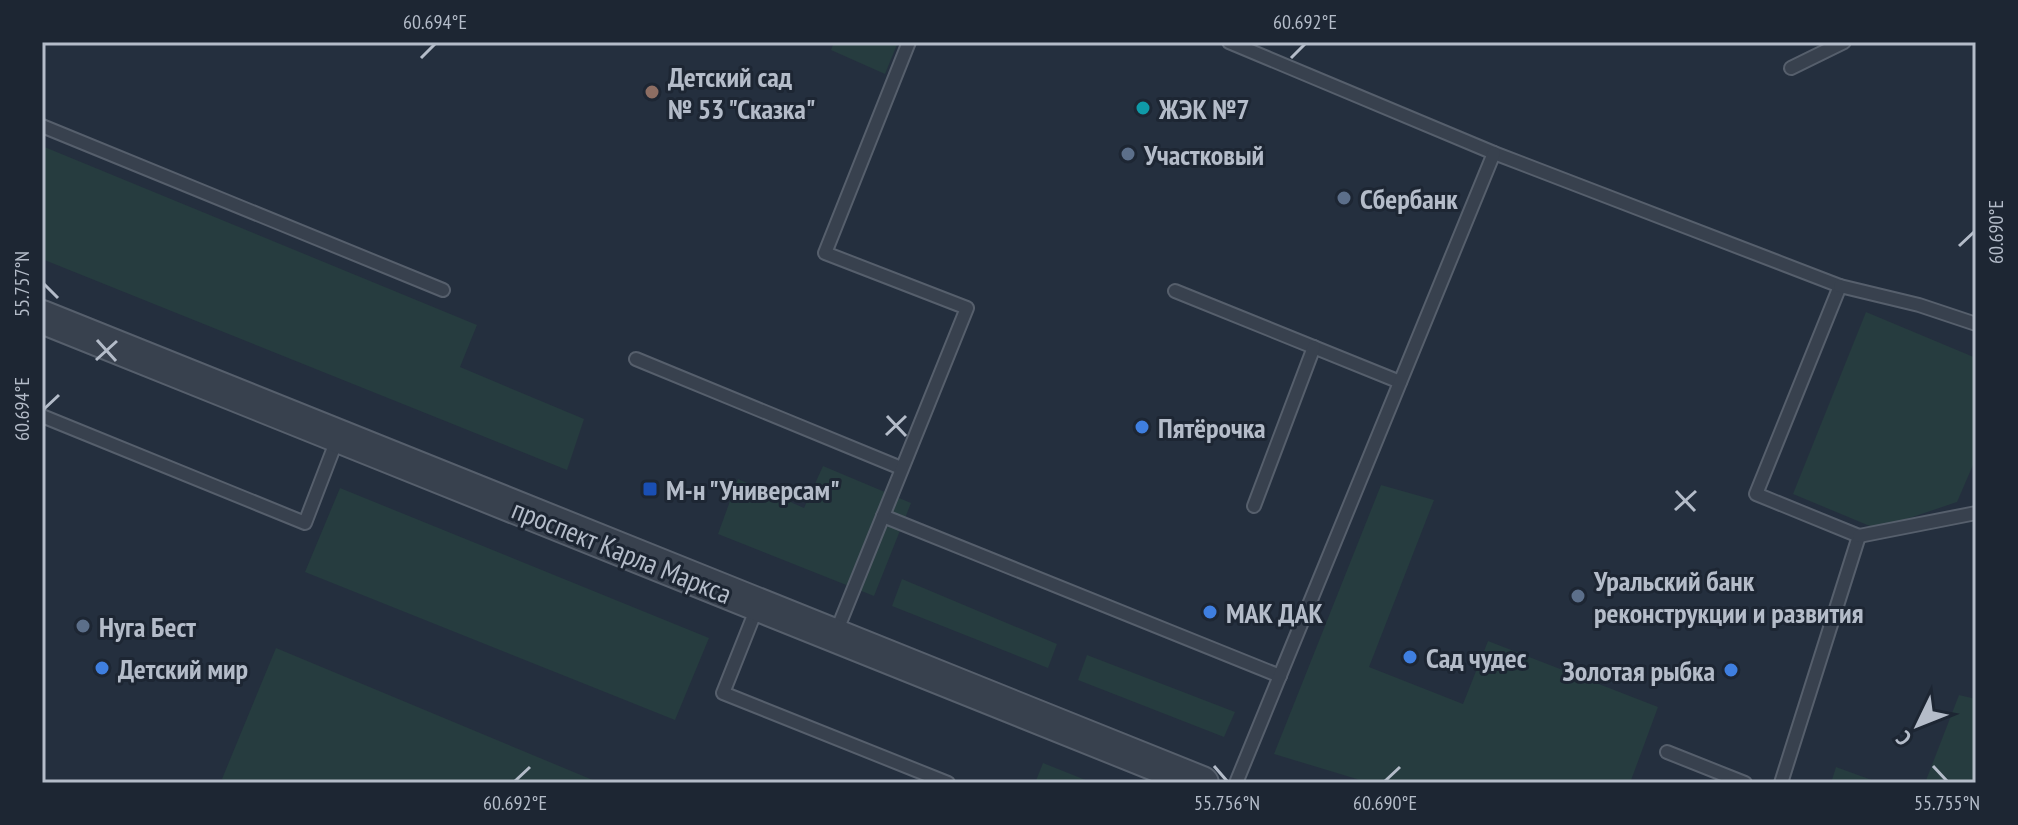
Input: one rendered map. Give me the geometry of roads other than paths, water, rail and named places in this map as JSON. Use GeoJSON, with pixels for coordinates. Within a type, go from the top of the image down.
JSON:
{"type":"FeatureCollection","features":[{"type":"Feature","properties":{"kind":"street","name":"проспект Карла Маркса"},"geometry":{"type":"LineString","coordinates":[[42,317],[1202,783]]}},
{"type":"Feature","properties":{"kind":"lane"},"geometry":{"type":"LineString","coordinates":[[835,635],[967,308],[825,253],[909,42]]}},
{"type":"Feature","properties":{"kind":"lane"},"geometry":{"type":"LineString","coordinates":[[1229,42],[1494,153],[1840,286],[1919,305],[1976,324]]}},
{"type":"Feature","properties":{"kind":"lane"},"geometry":{"type":"LineString","coordinates":[[1791,68],[1844,42]]}},
{"type":"Feature","properties":{"kind":"lane"},"geometry":{"type":"LineString","coordinates":[[42,126],[443,290]]}},
{"type":"Feature","properties":{"kind":"lane"},"geometry":{"type":"LineString","coordinates":[[1236,783],[1494,153]]}},
{"type":"Feature","properties":{"kind":"lane"},"geometry":{"type":"LineString","coordinates":[[1840,286],[1756,494],[1859,536],[1976,513]]}},
{"type":"Feature","properties":{"kind":"lane"},"geometry":{"type":"LineString","coordinates":[[1175,291],[1400,382]]}},
{"type":"Feature","properties":{"kind":"lane"},"geometry":{"type":"LineString","coordinates":[[1254,506],[1314,347]]}},
{"type":"Feature","properties":{"kind":"lane"},"geometry":{"type":"LineString","coordinates":[[636,359],[901,468]]}},
{"type":"Feature","properties":{"kind":"lane"},"geometry":{"type":"LineString","coordinates":[[42,416],[305,523],[338,437]]}},
{"type":"Feature","properties":{"kind":"lane"},"geometry":{"type":"LineString","coordinates":[[883,516],[1280,676]]}},
{"type":"Feature","properties":{"kind":"lane"},"geometry":{"type":"LineString","coordinates":[[1781,783],[1859,536]]}},
{"type":"Feature","properties":{"kind":"lane"},"geometry":{"type":"LineString","coordinates":[[758,605],[723,693],[948,783]]}},
{"type":"Feature","properties":{"kind":"lane"},"geometry":{"type":"LineString","coordinates":[[1667,752],[1745,783]]}},
{"type":"Feature","properties":{"kind":"place","name":"Детский сад № 53 \"Сказка\""},"geometry":{"type":"Point","coordinates":[652,92]}},
{"type":"Feature","properties":{"kind":"place","name":"ЖЭК №7"},"geometry":{"type":"Point","coordinates":[1143,108]}},
{"type":"Feature","properties":{"kind":"place","name":"Участковый"},"geometry":{"type":"Point","coordinates":[1128,154]}},
{"type":"Feature","properties":{"kind":"place","name":"Сбербанк"},"geometry":{"type":"Point","coordinates":[1344,198]}},
{"type":"Feature","properties":{"kind":"place","name":"Пятёрочка"},"geometry":{"type":"Point","coordinates":[1142,427]}},
{"type":"Feature","properties":{"kind":"place","name":"М-н \"Универсам\""},"geometry":{"type":"Point","coordinates":[650,489]}},
{"type":"Feature","properties":{"kind":"place","name":"Уральский банк реконструкции и развития"},"geometry":{"type":"Point","coordinates":[1578,596]}},
{"type":"Feature","properties":{"kind":"place","name":"МАК ДАК"},"geometry":{"type":"Point","coordinates":[1210,612]}},
{"type":"Feature","properties":{"kind":"place","name":"Нуга Бест"},"geometry":{"type":"Point","coordinates":[83,626]}},
{"type":"Feature","properties":{"kind":"place","name":"Сад чудес"},"geometry":{"type":"Point","coordinates":[1410,657]}},
{"type":"Feature","properties":{"kind":"place","name":"Детский мир"},"geometry":{"type":"Point","coordinates":[102,668]}},
{"type":"Feature","properties":{"kind":"place","name":"Золотая рыбка"},"geometry":{"type":"Point","coordinates":[1731,670]}}]}
